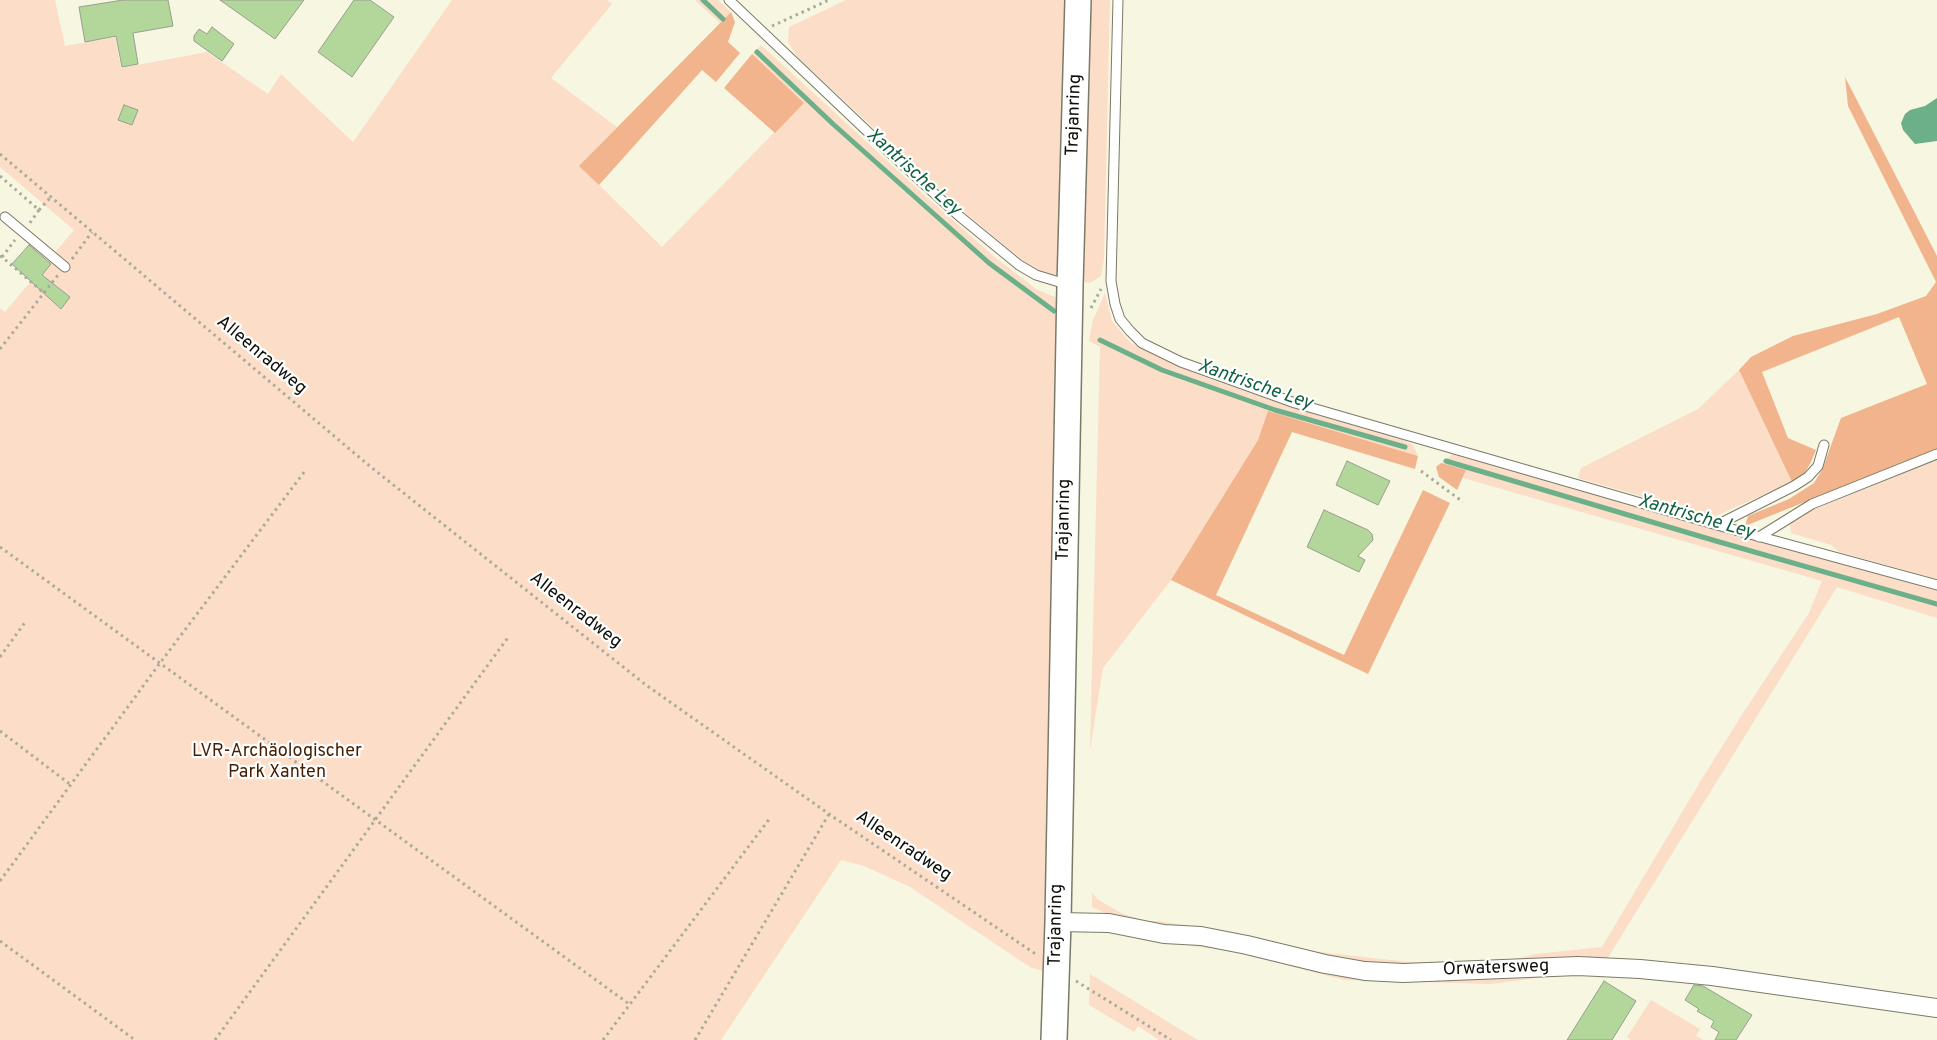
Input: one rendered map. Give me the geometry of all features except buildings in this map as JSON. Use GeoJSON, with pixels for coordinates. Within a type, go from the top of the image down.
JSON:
{"type":"FeatureCollection","features":[{"type":"Feature","properties":{"kind":"main road","name":"Trajanring"},"geometry":{"type":"LineString","coordinates":[[1054,1040],[1078,0]]}},
{"type":"Feature","properties":{"kind":"street","name":"Orwatersweg"},"geometry":{"type":"LineString","coordinates":[[1058,922],[1109,923],[1156,932],[1201,936],[1325,964],[1365,971],[1403,973],[1578,966],[1640,968],[1712,976],[1937,1008]]}},
{"type":"Feature","properties":{"kind":"lane"},"geometry":{"type":"LineString","coordinates":[[729,0],[889,152],[965,220],[1019,264],[1036,275],[1070,285]]}},
{"type":"Feature","properties":{"kind":"lane"},"geometry":{"type":"LineString","coordinates":[[1118,0],[1111,281],[1120,319],[1142,343],[1181,362],[1295,403],[1717,525],[1937,585]]}},
{"type":"Feature","properties":{"kind":"lane"},"geometry":{"type":"LineString","coordinates":[[2,217],[65,267]]}},
{"type":"Feature","properties":{"kind":"lane"},"geometry":{"type":"LineString","coordinates":[[1717,525],[1808,477],[1818,466],[1824,445]]}},
{"type":"Feature","properties":{"kind":"lane"},"geometry":{"type":"LineString","coordinates":[[1759,536],[1812,504],[1937,454]]}},
{"type":"Feature","properties":{"kind":"path"},"geometry":{"type":"LineString","coordinates":[[762,30],[828,0]]}},
{"type":"Feature","properties":{"kind":"path","name":"Alleenradweg"},"geometry":{"type":"LineString","coordinates":[[0,154],[372,468],[638,679],[829,814],[1056,968],[1171,1040]]}},
{"type":"Feature","properties":{"kind":"path"},"geometry":{"type":"LineString","coordinates":[[39,210],[51,197]]}},
{"type":"Feature","properties":{"kind":"path"},"geometry":{"type":"LineString","coordinates":[[0,350],[92,232]]}},
{"type":"Feature","properties":{"kind":"path"},"geometry":{"type":"LineString","coordinates":[[0,256],[44,293]]}},
{"type":"Feature","properties":{"kind":"path"},"geometry":{"type":"LineString","coordinates":[[0,881],[160,663],[305,471]]}},
{"type":"Feature","properties":{"kind":"path"},"geometry":{"type":"LineString","coordinates":[[1421,471],[1463,502]]}},
{"type":"Feature","properties":{"kind":"path"},"geometry":{"type":"LineString","coordinates":[[0,546],[630,1004]]}},
{"type":"Feature","properties":{"kind":"path"},"geometry":{"type":"LineString","coordinates":[[0,656],[26,621]]}},
{"type":"Feature","properties":{"kind":"path"},"geometry":{"type":"LineString","coordinates":[[215,1040],[509,636]]}},
{"type":"Feature","properties":{"kind":"path"},"geometry":{"type":"LineString","coordinates":[[0,731],[71,785]]}},
{"type":"Feature","properties":{"kind":"path"},"geometry":{"type":"LineString","coordinates":[[695,1040],[829,814]]}},
{"type":"Feature","properties":{"kind":"path"},"geometry":{"type":"LineString","coordinates":[[603,1040],[770,818]]}},
{"type":"Feature","properties":{"kind":"path"},"geometry":{"type":"LineString","coordinates":[[0,941],[135,1040]]}},
{"type":"Feature","properties":{"kind":"green space","name":"LVR-Archäologischer Park Xanten"},"geometry":{"type":"Polygon","coordinates":[[[0,0],[55,0],[65,46],[115,37],[121,68],[207,52],[268,94],[281,74],[353,142],[452,0],[607,0],[612,4],[551,78],[617,127],[580,166],[662,247],[803,103],[752,54],[761,45],[996,258],[1036,289],[1062,300],[1043,971],[1030,967],[910,887],[864,866],[841,860],[721,1040],[0,1040],[0,308],[5,312],[74,230],[0,167],[0,0]]]}},
{"type":"Feature","properties":{"kind":"green space"},"geometry":{"type":"Polygon","coordinates":[[[695,0],[718,0],[731,12],[720,23],[695,0]]]}},
{"type":"Feature","properties":{"kind":"green space"},"geometry":{"type":"Polygon","coordinates":[[[846,0],[1067,0],[1063,278],[1045,274],[1026,263],[1003,244],[967,214],[798,58],[788,42],[789,27],[846,0]]]}},
{"type":"Feature","properties":{"kind":"green space"},"geometry":{"type":"Polygon","coordinates":[[[1090,0],[1110,0],[1104,258],[1101,276],[1090,283],[1079,281],[1090,0]]]}},
{"type":"Feature","properties":{"kind":"green space"},"geometry":{"type":"Polygon","coordinates":[[[1105,293],[1112,321],[1131,343],[1202,376],[1267,399],[1401,439],[1413,445],[1418,456],[1268,412],[1258,440],[1171,580],[1103,668],[1090,750],[1100,347],[1089,341],[1093,320],[1105,293]]]}},
{"type":"Feature","properties":{"kind":"green space"},"geometry":{"type":"Polygon","coordinates":[[[1739,370],[1792,482],[1713,517],[1578,478],[1581,468],[1698,409],[1739,370]]]}},
{"type":"Feature","properties":{"kind":"green space"},"geometry":{"type":"Polygon","coordinates":[[[1453,454],[1937,591],[1937,618],[1837,587],[1607,959],[1405,969],[1124,922],[1092,907],[1092,892],[1097,899],[1121,913],[1145,921],[1157,921],[1239,934],[1301,950],[1409,962],[1492,964],[1536,954],[1602,947],[1700,782],[1809,613],[1822,581],[1463,478],[1466,470],[1441,463],[1453,454]]]}},
{"type":"Feature","properties":{"kind":"green space"},"geometry":{"type":"Polygon","coordinates":[[[1937,460],[1937,579],[1839,552],[1831,545],[1791,533],[1790,524],[1795,517],[1937,460]]]}},
{"type":"Feature","properties":{"kind":"green space"},"geometry":{"type":"Polygon","coordinates":[[[1168,937],[1349,973],[1592,971],[1491,984],[1344,980],[1235,952],[1145,939],[1168,937]]]}},
{"type":"Feature","properties":{"kind":"green space"},"geometry":{"type":"Polygon","coordinates":[[[1090,974],[1198,1040],[1159,1040],[1138,1026],[1134,1032],[1089,1005],[1090,974]]]}},
{"type":"Feature","properties":{"kind":"green space"},"geometry":{"type":"Polygon","coordinates":[[[1651,1000],[1700,1029],[1696,1036],[1703,1040],[1631,1040],[1627,1037],[1651,1000]]]}},
{"type":"Feature","properties":{"kind":"shaded area"},"geometry":{"type":"Polygon","coordinates":[[[731,12],[735,22],[728,42],[740,53],[716,82],[702,70],[599,185],[579,166],[731,12]]]}},
{"type":"Feature","properties":{"kind":"shaded area"},"geometry":{"type":"Polygon","coordinates":[[[752,54],[804,103],[775,133],[724,88],[752,54]]]}},
{"type":"Feature","properties":{"kind":"shaded area"},"geometry":{"type":"Polygon","coordinates":[[[1845,77],[1937,256],[1937,449],[1745,526],[1748,516],[1789,499],[1814,483],[1822,470],[1841,418],[1927,384],[1899,317],[1762,372],[1788,438],[1816,450],[1803,476],[1792,482],[1739,370],[1751,357],[1793,336],[1877,314],[1926,296],[1936,282],[1848,106],[1845,77]]]}},
{"type":"Feature","properties":{"kind":"shaded area"},"geometry":{"type":"Polygon","coordinates":[[[1937,98],[1937,141],[1915,144],[1903,130],[1901,123],[1905,114],[1910,110],[1925,106],[1937,98]]]}},
{"type":"Feature","properties":{"kind":"shaded area"},"geometry":{"type":"Polygon","coordinates":[[[1268,411],[1418,456],[1415,469],[1292,432],[1216,595],[1344,655],[1423,490],[1450,503],[1368,674],[1171,580],[1258,440],[1268,411]]]}},
{"type":"Feature","properties":{"kind":"shaded area"},"geometry":{"type":"Polygon","coordinates":[[[1441,463],[1466,470],[1457,490],[1439,477],[1436,467],[1441,463]]]}},
{"type":"Feature","properties":{"kind":"waterway","name":"Xantrische Ley"},"geometry":{"type":"LineString","coordinates":[[703,0],[723,19]]}},
{"type":"Feature","properties":{"kind":"waterway","name":"Xantrische Ley"},"geometry":{"type":"LineString","coordinates":[[757,52],[833,124],[989,263],[1054,311]]}},
{"type":"Feature","properties":{"kind":"waterway","name":"Xantrische Ley"},"geometry":{"type":"LineString","coordinates":[[1100,340],[1162,370],[1275,410],[1405,447]]}},
{"type":"Feature","properties":{"kind":"waterway","name":"Xantrische Ley"},"geometry":{"type":"LineString","coordinates":[[1446,461],[1937,604]]}}]}
